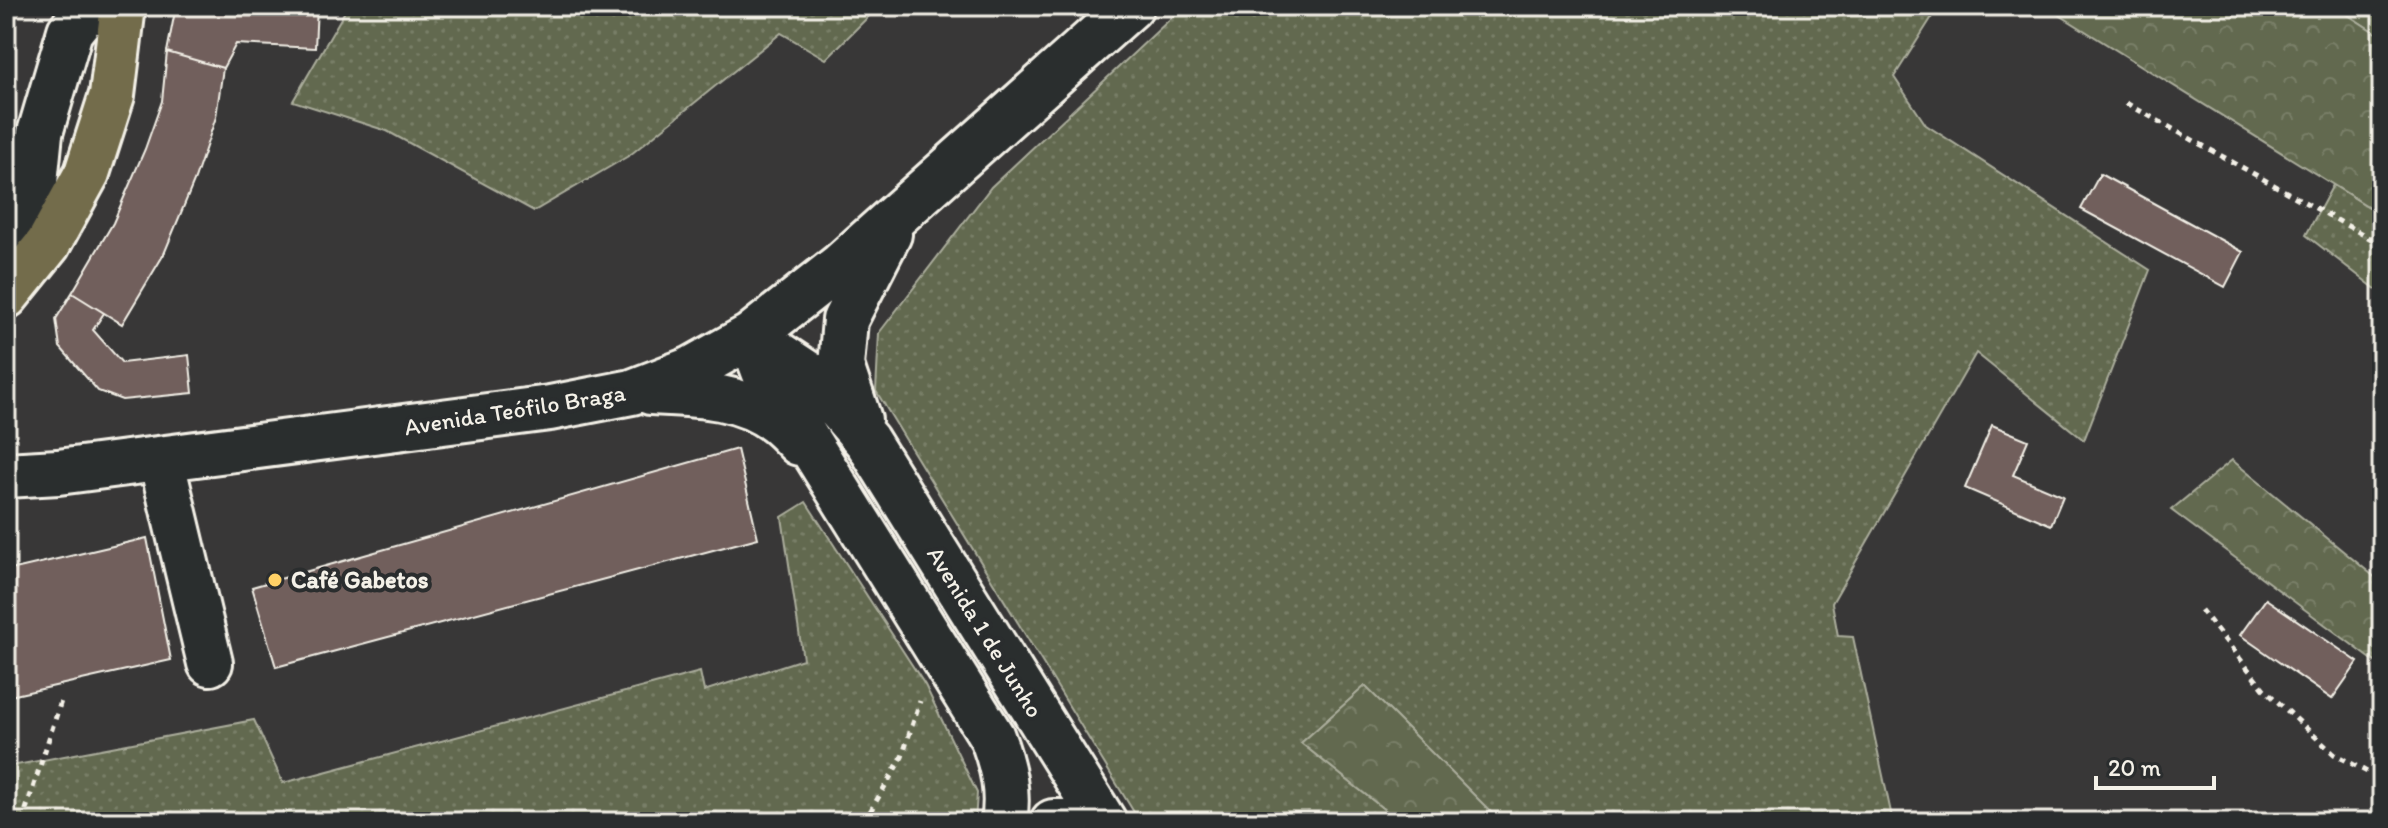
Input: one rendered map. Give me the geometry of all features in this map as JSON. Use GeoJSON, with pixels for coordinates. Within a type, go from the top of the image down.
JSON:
{"type":"FeatureCollection","features":[{"type":"Feature","properties":{"kind":"main road"},"geometry":{"type":"LineString","coordinates":[[16,284],[48,244],[87,173],[112,95],[123,6]]}},
{"type":"Feature","properties":{"kind":"street"},"geometry":{"type":"LineString","coordinates":[[16,284],[40,133],[70,31],[90,6]]}},
{"type":"Feature","properties":{"kind":"street","name":"Avenida Teófilo Braga"},"geometry":{"type":"LineString","coordinates":[[6,475],[58,472],[550,408],[632,392],[692,369],[751,336],[841,265],[1131,6]]}},
{"type":"Feature","properties":{"kind":"street","name":"Avenida 1 de Junho"},"geometry":{"type":"LineString","coordinates":[[867,441],[841,366],[845,320],[901,210]]}},
{"type":"Feature","properties":{"kind":"street","name":"Avenida 1 de Junho"},"geometry":{"type":"LineString","coordinates":[[751,336],[810,375],[867,441],[1104,822]]}},
{"type":"Feature","properties":{"kind":"street","name":"Avenida 1 de Junho"},"geometry":{"type":"LineString","coordinates":[[751,336],[764,371],[992,737],[1002,763],[1007,801],[1004,822]]}},
{"type":"Feature","properties":{"kind":"street","name":"Avenida 1 de Junho"},"geometry":{"type":"LineString","coordinates":[[632,392],[705,395],[741,403],[776,421],[824,466]]}},
{"type":"Feature","properties":{"kind":"street"},"geometry":{"type":"LineString","coordinates":[[161,459],[210,663]]}},
{"type":"Feature","properties":{"kind":"street"},"geometry":{"type":"LineString","coordinates":[[1053,822],[1075,822]]}},
{"type":"Feature","properties":{"kind":"path"},"geometry":{"type":"LineString","coordinates":[[2126,103],[2382,245]]}},
{"type":"Feature","properties":{"kind":"path"},"geometry":{"type":"LineString","coordinates":[[2201,610],[2264,689],[2334,754],[2382,780]]}},
{"type":"Feature","properties":{"kind":"path"},"geometry":{"type":"LineString","coordinates":[[864,822],[902,757],[925,685],[948,668]]}},
{"type":"Feature","properties":{"kind":"path"},"geometry":{"type":"LineString","coordinates":[[22,822],[62,698]]}},
{"type":"Feature","properties":{"kind":"green space"},"geometry":{"type":"Polygon","coordinates":[[[348,6],[879,6],[826,59],[781,33],[630,155],[534,211],[387,131],[293,101],[348,6]]]}},
{"type":"Feature","properties":{"kind":"green space"},"geometry":{"type":"Polygon","coordinates":[[[1184,6],[1939,6],[1894,77],[1926,125],[2150,270],[2084,440],[1976,353],[1832,603],[1838,636],[1853,637],[1893,822],[1501,822],[1365,686],[1301,743],[1400,822],[1140,822],[876,391],[879,333],[991,187],[1184,6]]]}},
{"type":"Feature","properties":{"kind":"green space"},"geometry":{"type":"Polygon","coordinates":[[[2045,6],[2334,6],[2382,37],[2382,215],[2045,6]]]}},
{"type":"Feature","properties":{"kind":"green space"},"geometry":{"type":"Polygon","coordinates":[[[2334,6],[2382,6],[2382,37],[2334,6]]]}},
{"type":"Feature","properties":{"kind":"green space"},"geometry":{"type":"Polygon","coordinates":[[[2333,185],[2382,215],[2382,294],[2306,235],[2333,185]]]}},
{"type":"Feature","properties":{"kind":"green space"},"geometry":{"type":"Polygon","coordinates":[[[2232,460],[2382,583],[2382,667],[2171,510],[2232,460]]]}},
{"type":"Feature","properties":{"kind":"green space"},"geometry":{"type":"Polygon","coordinates":[[[806,502],[925,685],[977,793],[975,822],[6,822],[6,767],[254,720],[283,783],[700,672],[704,691],[803,659],[782,517],[806,502]]]}},
{"type":"Feature","properties":{"kind":"green space"},"geometry":{"type":"Polygon","coordinates":[[[1365,686],[1501,822],[1400,822],[1301,743],[1365,686]]]}},
{"type":"Feature","properties":{"kind":"building"},"geometry":{"type":"Polygon","coordinates":[[[176,6],[317,6],[315,48],[236,44],[223,68],[167,52],[176,6]]]}},
{"type":"Feature","properties":{"kind":"building"},"geometry":{"type":"Polygon","coordinates":[[[167,52],[223,68],[216,117],[164,254],[122,324],[72,293],[113,223],[145,149],[162,101],[167,52]]]}},
{"type":"Feature","properties":{"kind":"building"},"geometry":{"type":"Polygon","coordinates":[[[2100,174],[2243,252],[2225,287],[2081,209],[2100,174]]]}},
{"type":"Feature","properties":{"kind":"building"},"geometry":{"type":"Polygon","coordinates":[[[72,293],[104,313],[93,330],[122,363],[189,355],[193,393],[122,400],[98,391],[60,347],[56,319],[72,293]]]}},
{"type":"Feature","properties":{"kind":"building"},"geometry":{"type":"Polygon","coordinates":[[[1992,425],[2028,440],[2013,475],[2063,496],[2051,525],[1965,488],[1992,425]]]}},
{"type":"Feature","properties":{"kind":"building"},"geometry":{"type":"Polygon","coordinates":[[[737,449],[758,538],[276,667],[252,587],[737,449]]]}},
{"type":"Feature","properties":{"kind":"building"},"geometry":{"type":"Polygon","coordinates":[[[147,538],[171,660],[6,697],[6,571],[147,538]]]}},
{"type":"Feature","properties":{"kind":"building"},"geometry":{"type":"Polygon","coordinates":[[[2266,599],[2358,662],[2332,699],[2240,635],[2266,599]]]}},
{"type":"Feature","properties":{"kind":"place","name":"Café Gabetos"},"geometry":{"type":"Point","coordinates":[275,580]}}]}
